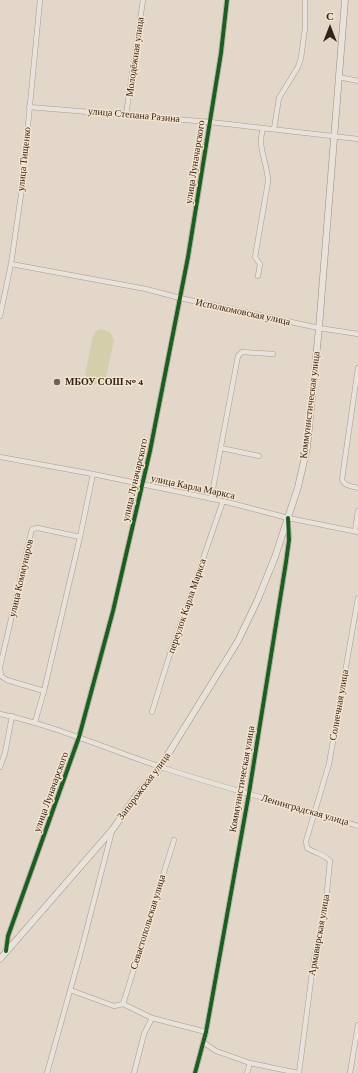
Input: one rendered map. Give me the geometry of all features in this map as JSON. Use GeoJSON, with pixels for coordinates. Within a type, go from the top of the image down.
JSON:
{"type":"FeatureCollection","features":[{"type":"Feature","properties":{"kind":"main road","name":"Коммунистическая улица"},"geometry":{"type":"LineString","coordinates":[[288,518],[298,487],[307,448],[319,328],[345,0]]}},
{"type":"Feature","properties":{"kind":"main road","name":"Запорожская улица"},"geometry":{"type":"LineString","coordinates":[[113,829],[136,796],[160,767],[238,641],[258,599],[288,518]]}},
{"type":"Feature","properties":{"kind":"main road","name":"улица Луначарского"},"geometry":{"type":"LineString","coordinates":[[0,959],[113,829]]}},
{"type":"Feature","properties":{"kind":"street","name":"улица Тищенко"},"geometry":{"type":"LineString","coordinates":[[0,316],[11,264],[22,188],[40,0]]}},
{"type":"Feature","properties":{"kind":"street","name":"Молодёжная улица"},"geometry":{"type":"LineString","coordinates":[[126,115],[143,0]]}},
{"type":"Feature","properties":{"kind":"street","name":"улица Луначарского"},"geometry":{"type":"LineString","coordinates":[[6,951],[8,936],[79,737],[113,611],[164,382],[188,257],[222,53],[226,0]]}},
{"type":"Feature","properties":{"kind":"street"},"geometry":{"type":"LineString","coordinates":[[274,129],[279,98],[298,67],[301,58],[305,28],[305,0]]}},
{"type":"Feature","properties":{"kind":"street"},"geometry":{"type":"LineString","coordinates":[[339,77],[358,81]]}},
{"type":"Feature","properties":{"kind":"street","name":"улица Степана Разина"},"geometry":{"type":"LineString","coordinates":[[29,106],[210,122],[334,135],[358,139]]}},
{"type":"Feature","properties":{"kind":"street"},"geometry":{"type":"LineString","coordinates":[[258,276],[260,264],[255,257],[268,182],[268,171],[261,140],[263,128]]}},
{"type":"Feature","properties":{"kind":"street","name":"Исполкомовская улица"},"geometry":{"type":"LineString","coordinates":[[11,264],[131,286],[319,328],[358,334]]}},
{"type":"Feature","properties":{"kind":"street"},"geometry":{"type":"LineString","coordinates":[[211,499],[238,356],[242,352],[273,354]]}},
{"type":"Feature","properties":{"kind":"street"},"geometry":{"type":"LineString","coordinates":[[358,368],[342,479],[343,483],[358,488]]}},
{"type":"Feature","properties":{"kind":"street"},"geometry":{"type":"LineString","coordinates":[[221,448],[259,456]]}},
{"type":"Feature","properties":{"kind":"street","name":"улица Карла Маркса"},"geometry":{"type":"LineString","coordinates":[[0,457],[142,484],[222,501],[288,518],[356,532]]}},
{"type":"Feature","properties":{"kind":"street"},"geometry":{"type":"LineString","coordinates":[[35,722],[44,691],[93,474]]}},
{"type":"Feature","properties":{"kind":"street","name":"переулок Карла Маркса"},"geometry":{"type":"LineString","coordinates":[[152,712],[222,501]]}},
{"type":"Feature","properties":{"kind":"street"},"geometry":{"type":"LineString","coordinates":[[356,532],[358,511]]}},
{"type":"Feature","properties":{"kind":"street","name":"Коммунистическая улица"},"geometry":{"type":"LineString","coordinates":[[195,1073],[206,1032],[249,794],[286,562],[289,540],[288,518]]}},
{"type":"Feature","properties":{"kind":"street","name":"улица Коммунаров"},"geometry":{"type":"LineString","coordinates":[[44,691],[7,680],[1,676],[0,667],[29,540],[32,529],[38,528],[80,537]]}},
{"type":"Feature","properties":{"kind":"street","name":"Солнечная улица"},"geometry":{"type":"LineString","coordinates":[[314,812],[329,764],[358,598]]}},
{"type":"Feature","properties":{"kind":"street","name":"Ленинградская улица"},"geometry":{"type":"LineString","coordinates":[[0,714],[35,722],[160,767],[358,826]]}},
{"type":"Feature","properties":{"kind":"street"},"geometry":{"type":"LineString","coordinates":[[0,767],[5,753],[12,716]]}},
{"type":"Feature","properties":{"kind":"street","name":"Армавирская улица"},"geometry":{"type":"LineString","coordinates":[[299,1073],[313,965],[326,902],[330,861],[325,856],[312,852],[307,848],[306,841],[314,812]]}},
{"type":"Feature","properties":{"kind":"street","name":"Запорожская улица"},"geometry":{"type":"LineString","coordinates":[[47,1073],[113,829]]}},
{"type":"Feature","properties":{"kind":"street","name":"Севастопольская улица"},"geometry":{"type":"LineString","coordinates":[[123,1004],[174,840]]}},
{"type":"Feature","properties":{"kind":"street"},"geometry":{"type":"LineString","coordinates":[[70,990],[114,1006],[123,1004],[152,1018],[206,1032]]}},
{"type":"Feature","properties":{"kind":"street"},"geometry":{"type":"LineString","coordinates":[[134,1073],[144,1034],[152,1018]]}},
{"type":"Feature","properties":{"kind":"street"},"geometry":{"type":"LineString","coordinates":[[350,1073],[358,1025]]}},
{"type":"Feature","properties":{"kind":"street"},"geometry":{"type":"LineString","coordinates":[[203,1042],[216,1051],[250,1063],[299,1073]]}},
{"type":"Feature","properties":{"kind":"street"},"geometry":{"type":"LineString","coordinates":[[247,1073],[250,1063]]}},
{"type":"Feature","properties":{"kind":"shaded area"},"geometry":{"type":"Polygon","coordinates":[[[101,329],[110,332],[114,340],[106,378],[100,384],[94,384],[88,382],[85,374],[93,336],[96,331],[101,329]]]}},
{"type":"Feature","properties":{"kind":"cycle path"},"geometry":{"type":"LineString","coordinates":[[6,951],[8,936],[79,737],[113,611],[150,451],[188,257],[221,53],[227,0]]}},
{"type":"Feature","properties":{"kind":"cycle path"},"geometry":{"type":"LineString","coordinates":[[195,1073],[206,1032],[249,793],[286,562],[289,540],[288,518]]}},
{"type":"Feature","properties":{"kind":"place","name":"МБОУ СОШ № 4"},"geometry":{"type":"Point","coordinates":[57,382]}}]}
